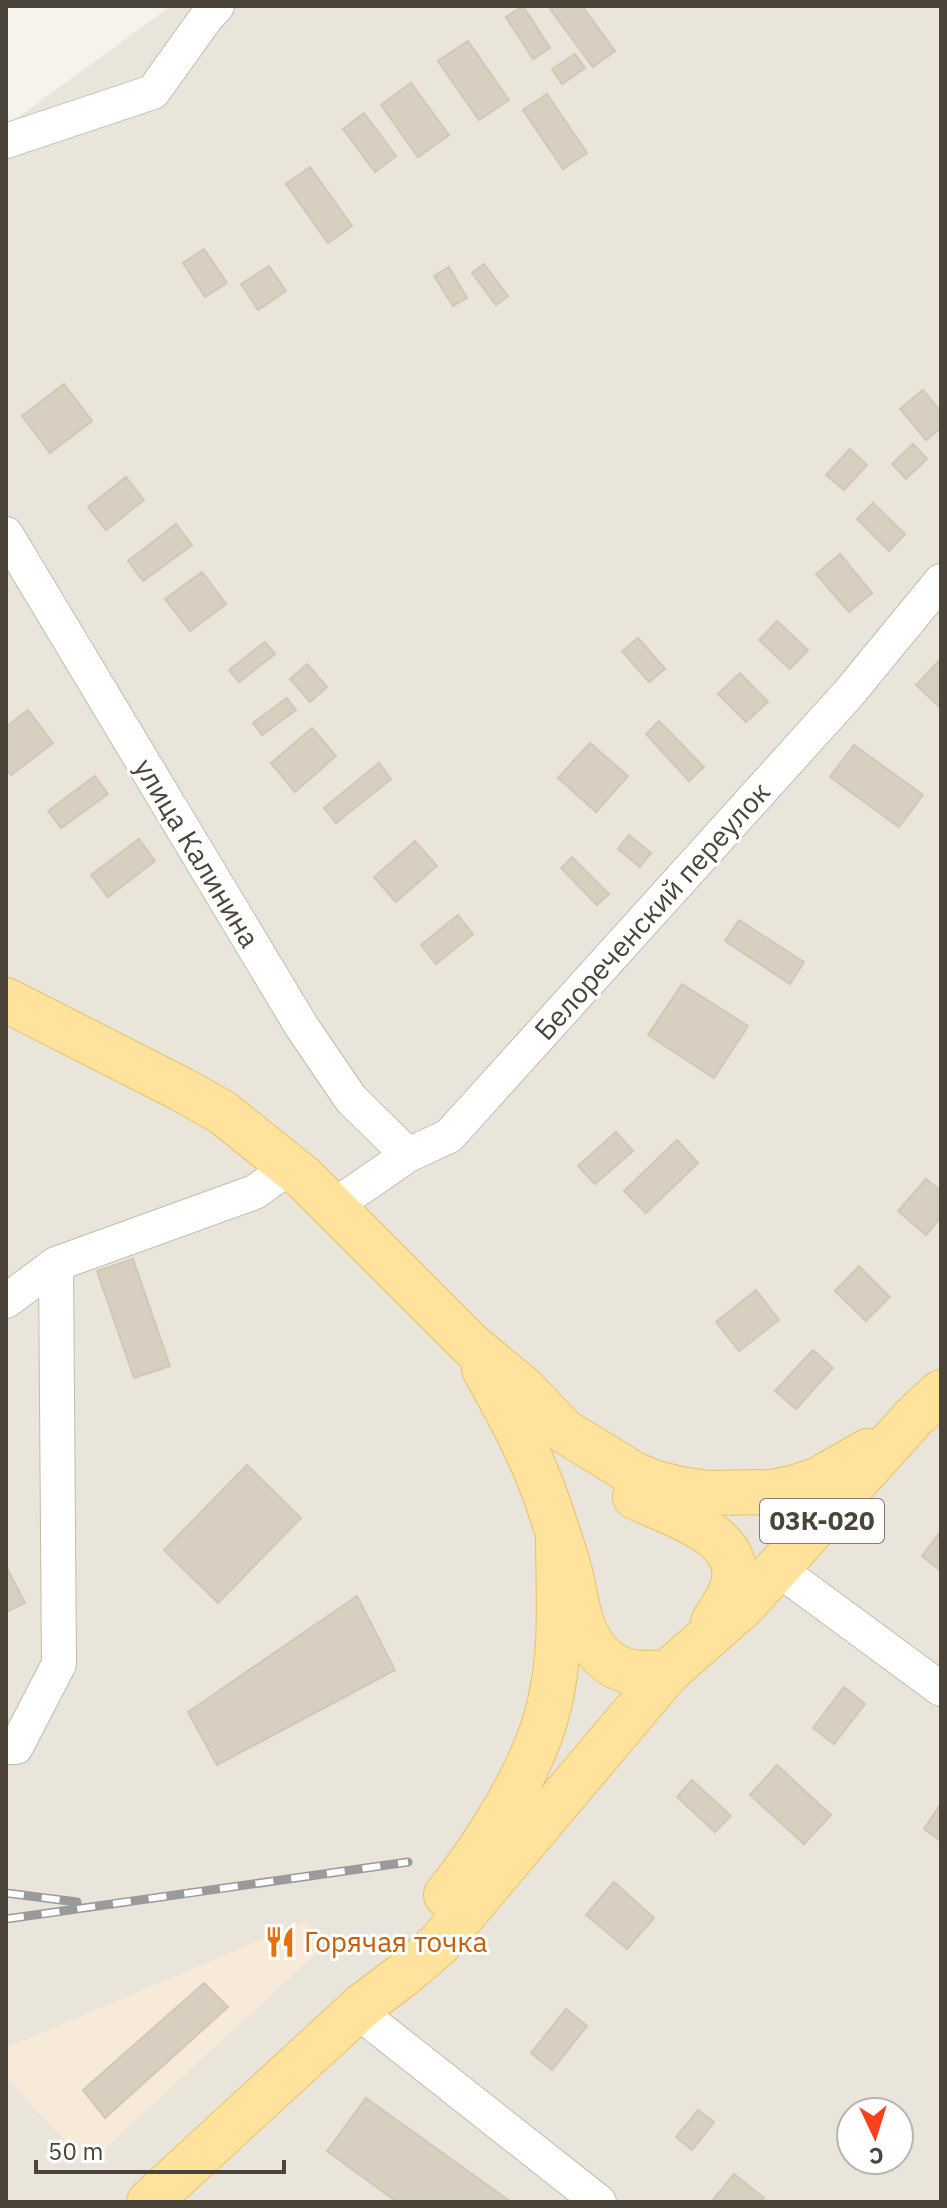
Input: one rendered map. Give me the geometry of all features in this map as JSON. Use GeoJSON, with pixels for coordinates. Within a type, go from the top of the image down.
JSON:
{"type":"FeatureCollection","features":[{"type":"Feature","properties":{"kind":"main road"},"geometry":{"type":"LineString","coordinates":[[6,1000],[222,1112],[334,1206],[472,1346],[524,1389],[581,1454],[615,1486],[705,1530],[728,1549],[734,1564],[733,1584],[723,1606],[683,1658],[438,1945],[360,2008],[149,2202]]}},
{"type":"Feature","properties":{"kind":"main road"},"geometry":{"type":"LineString","coordinates":[[472,1346],[527,1450],[569,1569],[580,1623],[590,1642],[609,1663],[640,1674],[683,1658]]}},
{"type":"Feature","properties":{"kind":"main road"},"geometry":{"type":"LineString","coordinates":[[564,1431],[634,1474],[653,1482],[708,1493],[772,1492],[819,1479],[863,1454],[928,1404]]}},
{"type":"Feature","properties":{"kind":"main road","name":"03К-020"},"geometry":{"type":"LineString","coordinates":[[683,1658],[744,1605],[928,1404]]}},
{"type":"Feature","properties":{"kind":"main road"},"geometry":{"type":"LineString","coordinates":[[360,2008],[467,1868],[505,1806],[540,1735],[556,1666],[558,1534]]}},
{"type":"Feature","properties":{"kind":"street"},"geometry":{"type":"LineString","coordinates":[[6,141],[153,92],[217,6]]}},
{"type":"Feature","properties":{"kind":"street","name":"улица Калинина"},"geometry":{"type":"LineString","coordinates":[[6,534],[302,1027],[351,1099],[408,1155]]}},
{"type":"Feature","properties":{"kind":"street","name":"Белореченский переулок"},"geometry":{"type":"LineString","coordinates":[[334,1206],[408,1155],[449,1136],[839,704],[941,581]]}},
{"type":"Feature","properties":{"kind":"street"},"geometry":{"type":"LineString","coordinates":[[6,1301],[56,1264],[255,1192],[289,1167]]}},
{"type":"Feature","properties":{"kind":"street"},"geometry":{"type":"LineString","coordinates":[[6,1747],[16,1747],[59,1664],[56,1264]]}},
{"type":"Feature","properties":{"kind":"street"},"geometry":{"type":"LineString","coordinates":[[778,1569],[941,1689]]}},
{"type":"Feature","properties":{"kind":"street"},"geometry":{"type":"LineString","coordinates":[[360,2008],[599,2202]]}},
{"type":"Feature","properties":{"kind":"shaded area"},"geometry":{"type":"Polygon","coordinates":[[[171,6],[941,6],[941,2202],[6,2202],[6,126],[171,6]]]}},
{"type":"Feature","properties":{"kind":"shaded area"},"geometry":{"type":"Polygon","coordinates":[[[305,1921],[324,1946],[87,2165],[6,2077],[6,2048],[305,1921]]]}},
{"type":"Feature","properties":{"kind":"building"},"geometry":{"type":"Polygon","coordinates":[[[523,6],[550,48],[533,59],[506,17],[523,6]]]}},
{"type":"Feature","properties":{"kind":"building"},"geometry":{"type":"Polygon","coordinates":[[[548,6],[582,6],[615,51],[593,67],[548,6]]]}},
{"type":"Feature","properties":{"kind":"building"},"geometry":{"type":"Polygon","coordinates":[[[468,41],[509,100],[479,120],[438,61],[468,41]]]}},
{"type":"Feature","properties":{"kind":"building"},"geometry":{"type":"Polygon","coordinates":[[[575,54],[585,68],[562,84],[552,69],[575,54]]]}},
{"type":"Feature","properties":{"kind":"building"},"geometry":{"type":"Polygon","coordinates":[[[411,83],[449,135],[418,157],[381,105],[411,83]]]}},
{"type":"Feature","properties":{"kind":"building"},"geometry":{"type":"Polygon","coordinates":[[[547,94],[587,153],[563,169],[523,110],[547,94]]]}},
{"type":"Feature","properties":{"kind":"building"},"geometry":{"type":"Polygon","coordinates":[[[364,113],[396,156],[375,172],[343,129],[364,113]]]}},
{"type":"Feature","properties":{"kind":"building"},"geometry":{"type":"Polygon","coordinates":[[[310,167],[352,226],[328,243],[286,184],[310,167]]]}},
{"type":"Feature","properties":{"kind":"building"},"geometry":{"type":"Polygon","coordinates":[[[204,249],[227,283],[205,297],[183,263],[204,249]]]}},
{"type":"Feature","properties":{"kind":"building"},"geometry":{"type":"Polygon","coordinates":[[[484,264],[508,296],[496,305],[472,273],[484,264]]]}},
{"type":"Feature","properties":{"kind":"building"},"geometry":{"type":"Polygon","coordinates":[[[269,266],[286,291],[258,310],[241,284],[269,266]]]}},
{"type":"Feature","properties":{"kind":"building"},"geometry":{"type":"Polygon","coordinates":[[[449,267],[467,298],[453,306],[434,276],[449,267]]]}},
{"type":"Feature","properties":{"kind":"building"},"geometry":{"type":"Polygon","coordinates":[[[64,384],[92,421],[50,453],[22,416],[64,384]]]}},
{"type":"Feature","properties":{"kind":"building"},"geometry":{"type":"Polygon","coordinates":[[[923,390],[941,412],[941,428],[926,440],[900,409],[923,390]]]}},
{"type":"Feature","properties":{"kind":"building"},"geometry":{"type":"Polygon","coordinates":[[[913,444],[927,459],[906,479],[892,464],[913,444]]]}},
{"type":"Feature","properties":{"kind":"building"},"geometry":{"type":"Polygon","coordinates":[[[850,449],[867,465],[844,490],[826,475],[850,449]]]}},
{"type":"Feature","properties":{"kind":"building"},"geometry":{"type":"Polygon","coordinates":[[[126,477],[144,500],[106,530],[88,507],[126,477]]]}},
{"type":"Feature","properties":{"kind":"building"},"geometry":{"type":"Polygon","coordinates":[[[873,503],[905,534],[889,551],[857,519],[873,503]]]}},
{"type":"Feature","properties":{"kind":"building"},"geometry":{"type":"Polygon","coordinates":[[[176,524],[192,545],[143,581],[128,561],[176,524]]]}},
{"type":"Feature","properties":{"kind":"building"},"geometry":{"type":"Polygon","coordinates":[[[840,554],[872,593],[849,612],[816,574],[840,554]]]}},
{"type":"Feature","properties":{"kind":"building"},"geometry":{"type":"Polygon","coordinates":[[[202,572],[226,604],[190,631],[165,599],[202,572]]]}},
{"type":"Feature","properties":{"kind":"building"},"geometry":{"type":"Polygon","coordinates":[[[777,621],[808,650],[790,669],[759,640],[777,621]]]}},
{"type":"Feature","properties":{"kind":"building"},"geometry":{"type":"Polygon","coordinates":[[[638,638],[665,669],[649,682],[622,651],[638,638]]]}},
{"type":"Feature","properties":{"kind":"building"},"geometry":{"type":"Polygon","coordinates":[[[265,642],[275,654],[239,682],[229,670],[265,642]]]}},
{"type":"Feature","properties":{"kind":"building"},"geometry":{"type":"Polygon","coordinates":[[[941,661],[941,708],[916,685],[941,661]]]}},
{"type":"Feature","properties":{"kind":"building"},"geometry":{"type":"Polygon","coordinates":[[[307,664],[327,687],[310,702],[290,679],[307,664]]]}},
{"type":"Feature","properties":{"kind":"building"},"geometry":{"type":"Polygon","coordinates":[[[740,673],[768,702],[746,722],[718,694],[740,673]]]}},
{"type":"Feature","properties":{"kind":"building"},"geometry":{"type":"Polygon","coordinates":[[[287,698],[296,710],[262,735],[253,723],[287,698]]]}},
{"type":"Feature","properties":{"kind":"building"},"geometry":{"type":"Polygon","coordinates":[[[28,710],[53,743],[11,775],[6,769],[6,727],[28,710]]]}},
{"type":"Feature","properties":{"kind":"building"},"geometry":{"type":"Polygon","coordinates":[[[659,721],[704,767],[689,781],[646,734],[659,721]]]}},
{"type":"Feature","properties":{"kind":"building"},"geometry":{"type":"Polygon","coordinates":[[[312,728],[336,756],[295,792],[271,763],[312,728]]]}},
{"type":"Feature","properties":{"kind":"building"},"geometry":{"type":"Polygon","coordinates":[[[590,743],[628,776],[596,812],[558,778],[590,743]]]}},
{"type":"Feature","properties":{"kind":"building"},"geometry":{"type":"Polygon","coordinates":[[[854,745],[923,795],[899,827],[830,777],[854,745]]]}},
{"type":"Feature","properties":{"kind":"building"},"geometry":{"type":"Polygon","coordinates":[[[379,763],[391,779],[336,823],[324,808],[379,763]]]}},
{"type":"Feature","properties":{"kind":"building"},"geometry":{"type":"Polygon","coordinates":[[[95,776],[108,794],[61,828],[48,811],[95,776]]]}},
{"type":"Feature","properties":{"kind":"building"},"geometry":{"type":"Polygon","coordinates":[[[629,835],[651,853],[640,867],[618,849],[629,835]]]}},
{"type":"Feature","properties":{"kind":"building"},"geometry":{"type":"Polygon","coordinates":[[[139,839],[155,861],[108,897],[91,875],[139,839]]]}},
{"type":"Feature","properties":{"kind":"building"},"geometry":{"type":"Polygon","coordinates":[[[415,841],[437,866],[396,902],[374,877],[415,841]]]}},
{"type":"Feature","properties":{"kind":"building"},"geometry":{"type":"Polygon","coordinates":[[[572,857],[609,894],[597,905],[561,868],[572,857]]]}},
{"type":"Feature","properties":{"kind":"building"},"geometry":{"type":"Polygon","coordinates":[[[458,915],[473,934],[436,964],[421,945],[458,915]]]}},
{"type":"Feature","properties":{"kind":"building"},"geometry":{"type":"Polygon","coordinates":[[[739,920],[804,962],[790,984],[725,941],[739,920]]]}},
{"type":"Feature","properties":{"kind":"building"},"geometry":{"type":"Polygon","coordinates":[[[682,984],[748,1026],[714,1078],[648,1035],[682,984]]]}},
{"type":"Feature","properties":{"kind":"building"},"geometry":{"type":"Polygon","coordinates":[[[616,1132],[633,1151],[595,1184],[578,1166],[616,1132]]]}},
{"type":"Feature","properties":{"kind":"building"},"geometry":{"type":"Polygon","coordinates":[[[677,1140],[698,1163],[646,1213],[624,1191],[677,1140]]]}},
{"type":"Feature","properties":{"kind":"building"},"geometry":{"type":"Polygon","coordinates":[[[926,1179],[941,1191],[941,1217],[926,1235],[898,1211],[926,1179]]]}},
{"type":"Feature","properties":{"kind":"building"},"geometry":{"type":"Polygon","coordinates":[[[133,1259],[170,1366],[134,1378],[97,1271],[133,1259]]]}},
{"type":"Feature","properties":{"kind":"building"},"geometry":{"type":"Polygon","coordinates":[[[859,1266],[890,1297],[866,1321],[835,1291],[859,1266]]]}},
{"type":"Feature","properties":{"kind":"building"},"geometry":{"type":"Polygon","coordinates":[[[756,1290],[779,1320],[739,1351],[716,1322],[756,1290]]]}},
{"type":"Feature","properties":{"kind":"building"},"geometry":{"type":"Polygon","coordinates":[[[813,1350],[833,1368],[796,1409],[775,1391],[813,1350]]]}},
{"type":"Feature","properties":{"kind":"building"},"geometry":{"type":"Polygon","coordinates":[[[247,1465],[301,1518],[218,1603],[164,1550],[247,1465]]]}},
{"type":"Feature","properties":{"kind":"building"},"geometry":{"type":"Polygon","coordinates":[[[941,1531],[941,1571],[922,1556],[941,1531]]]}},
{"type":"Feature","properties":{"kind":"building"},"geometry":{"type":"Polygon","coordinates":[[[6,1566],[25,1603],[6,1612],[6,1566]]]}},
{"type":"Feature","properties":{"kind":"building"},"geometry":{"type":"Polygon","coordinates":[[[357,1596],[395,1670],[217,1765],[188,1712],[357,1596]]]}},
{"type":"Feature","properties":{"kind":"building"},"geometry":{"type":"Polygon","coordinates":[[[844,1687],[865,1704],[834,1744],[813,1728],[844,1687]]]}},
{"type":"Feature","properties":{"kind":"building"},"geometry":{"type":"Polygon","coordinates":[[[777,1765],[831,1815],[804,1844],[750,1795],[777,1765]]]}},
{"type":"Feature","properties":{"kind":"building"},"geometry":{"type":"Polygon","coordinates":[[[692,1780],[731,1816],[715,1832],[677,1797],[692,1780]]]}},
{"type":"Feature","properties":{"kind":"building"},"geometry":{"type":"Polygon","coordinates":[[[941,1803],[941,1841],[924,1829],[941,1803]]]}},
{"type":"Feature","properties":{"kind":"building"},"geometry":{"type":"Polygon","coordinates":[[[614,1882],[654,1918],[627,1949],[586,1915],[614,1882]]]}},
{"type":"Feature","properties":{"kind":"building"},"geometry":{"type":"Polygon","coordinates":[[[286,1932],[291,1942],[274,1951],[269,1941],[286,1932]]]}},
{"type":"Feature","properties":{"kind":"building"},"geometry":{"type":"Polygon","coordinates":[[[204,1983],[228,2007],[105,2118],[83,2090],[204,1983]]]}},
{"type":"Feature","properties":{"kind":"building"},"geometry":{"type":"Polygon","coordinates":[[[566,2009],[587,2026],[552,2070],[531,2053],[566,2009]]]}},
{"type":"Feature","properties":{"kind":"building"},"geometry":{"type":"Polygon","coordinates":[[[366,2098],[511,2202],[397,2202],[327,2151],[366,2098]]]}},
{"type":"Feature","properties":{"kind":"building"},"geometry":{"type":"Polygon","coordinates":[[[698,2110],[714,2122],[692,2150],[676,2137],[698,2110]]]}},
{"type":"Feature","properties":{"kind":"building"},"geometry":{"type":"Polygon","coordinates":[[[734,2174],[764,2198],[760,2202],[711,2202],[734,2174]]]}},
{"type":"Feature","properties":{"kind":"railway"},"geometry":{"type":"LineString","coordinates":[[6,1919],[408,1862]]}},
{"type":"Feature","properties":{"kind":"railway"},"geometry":{"type":"LineString","coordinates":[[6,1893],[77,1902]]}},
{"type":"Feature","properties":{"kind":"place","name":"Горячая точка"},"geometry":{"type":"Point","coordinates":[280,1942]}}]}
